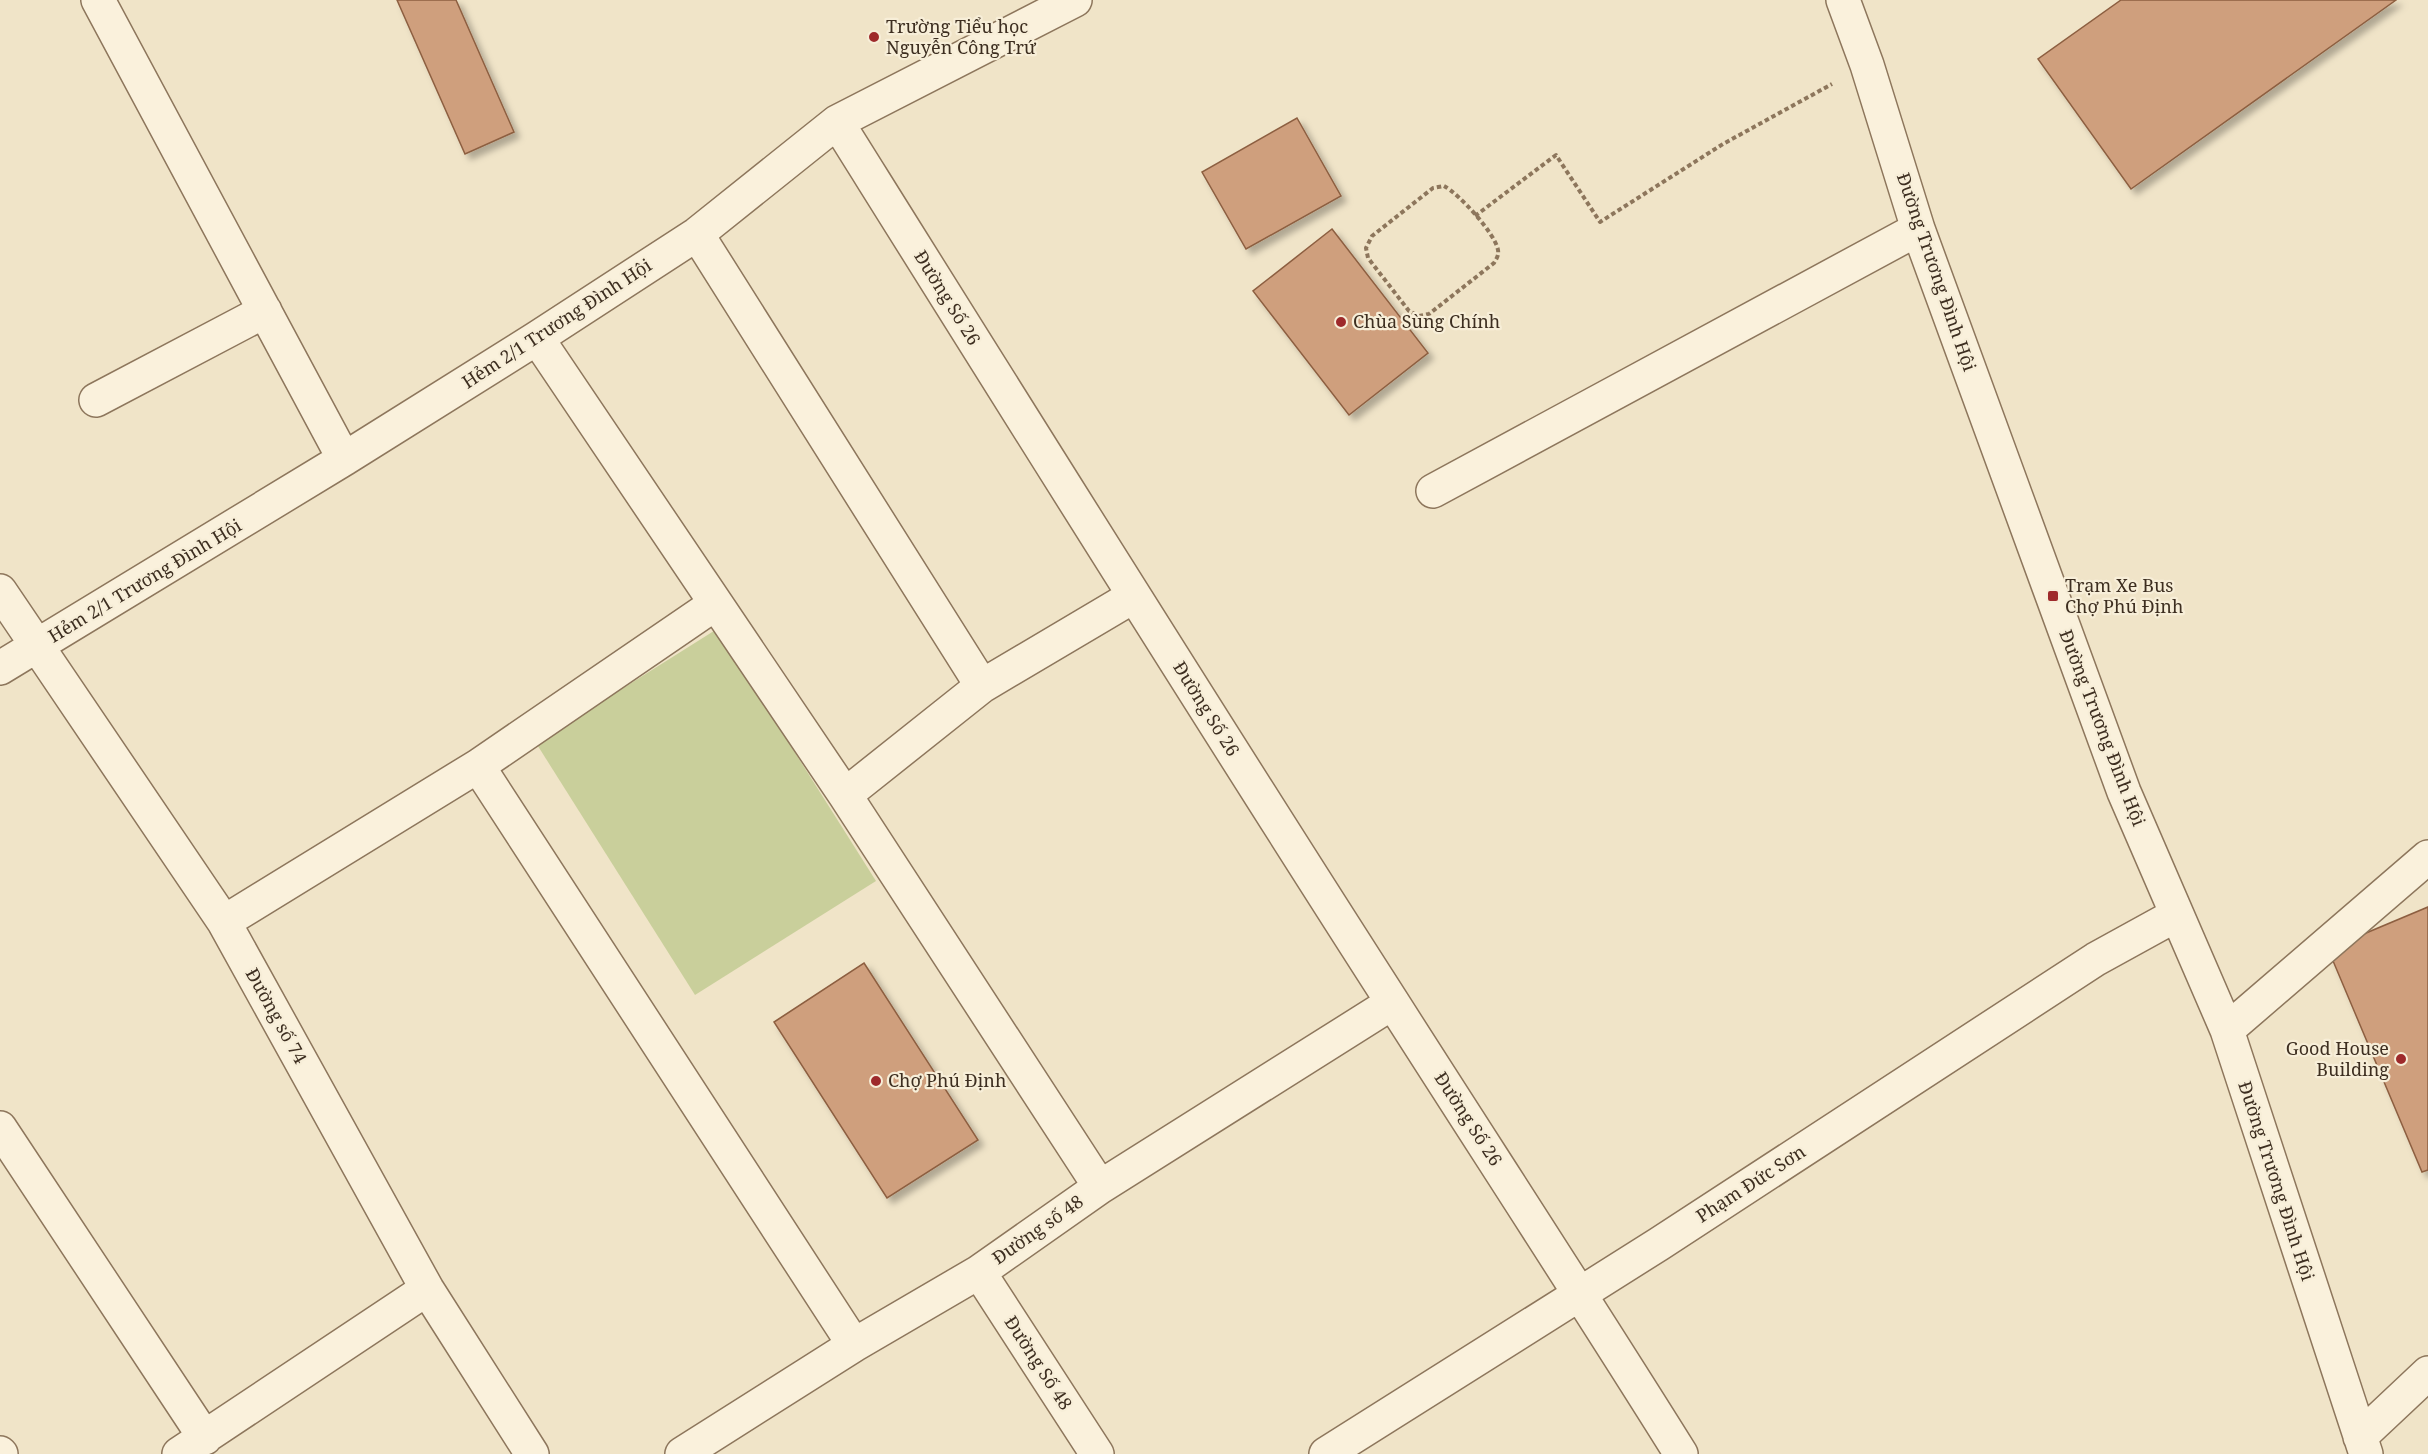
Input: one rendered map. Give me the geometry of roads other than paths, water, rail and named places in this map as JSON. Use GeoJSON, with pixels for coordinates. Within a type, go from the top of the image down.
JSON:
{"type":"FeatureCollection","features":[{"type":"Feature","properties":{"kind":"street"},"geometry":{"type":"LineString","coordinates":[[98,0],[344,459]]}},
{"type":"Feature","properties":{"kind":"street","name":"Hẻm 2/1 Trương Đình Hội"},"geometry":{"type":"LineString","coordinates":[[0,668],[344,459],[697,234],[837,122],[1075,0]]}},
{"type":"Feature","properties":{"kind":"street","name":"Đường Trương Đình Hội"},"geometry":{"type":"LineString","coordinates":[[1845,1],[1918,229],[2124,792],[2227,1030],[2363,1446]]}},
{"type":"Feature","properties":{"kind":"street","name":"Đường Số 26"},"geometry":{"type":"LineString","coordinates":[[837,122],[1134,596],[1392,1002],[1581,1292],[1682,1454]]}},
{"type":"Feature","properties":{"kind":"street"},"geometry":{"type":"LineString","coordinates":[[1433,491],[1918,229]]}},
{"type":"Feature","properties":{"kind":"street"},"geometry":{"type":"LineString","coordinates":[[697,234],[982,686]]}},
{"type":"Feature","properties":{"kind":"street"},"geometry":{"type":"LineString","coordinates":[[96,400],[265,311]]}},
{"type":"Feature","properties":{"kind":"street"},"geometry":{"type":"LineString","coordinates":[[537,338],[845,795],[1100,1187]]}},
{"type":"Feature","properties":{"kind":"street","name":"Đường số 74"},"geometry":{"type":"LineString","coordinates":[[0,591],[36,648],[224,922],[427,1289],[532,1454]]}},
{"type":"Feature","properties":{"kind":"street"},"geometry":{"type":"LineString","coordinates":[[845,795],[982,686],[1134,596]]}},
{"type":"Feature","properties":{"kind":"street"},"geometry":{"type":"LineString","coordinates":[[224,922],[478,766],[715,604]]}},
{"type":"Feature","properties":{"kind":"street"},"geometry":{"type":"LineString","coordinates":[[478,766],[854,1345]]}},
{"type":"Feature","properties":{"kind":"street"},"geometry":{"type":"LineString","coordinates":[[2227,1030],[2428,857]]}},
{"type":"Feature","properties":{"kind":"street","name":"Phạm Đức Sơn"},"geometry":{"type":"LineString","coordinates":[[1326,1454],[1659,1244],[2096,959],[2176,915]]}},
{"type":"Feature","properties":{"kind":"street","name":"Đường số 48"},"geometry":{"type":"LineString","coordinates":[[682,1454],[854,1345],[979,1272],[1100,1187],[1392,1002]]}},
{"type":"Feature","properties":{"kind":"street"},"geometry":{"type":"LineString","coordinates":[[0,1128],[192,1446],[427,1289]]}},
{"type":"Feature","properties":{"kind":"street","name":"Đường Số 48"},"geometry":{"type":"LineString","coordinates":[[979,1272],[1097,1454]]}},
{"type":"Feature","properties":{"kind":"street"},"geometry":{"type":"LineString","coordinates":[[2363,1446],[2428,1373]]}},
{"type":"Feature","properties":{"kind":"place","name":"Trường Tiểu học Nguyễn Công Trứ"},"geometry":{"type":"Point","coordinates":[874,37]}},
{"type":"Feature","properties":{"kind":"place","name":"Chùa Sùng Chính"},"geometry":{"type":"Point","coordinates":[1341,322]}},
{"type":"Feature","properties":{"kind":"place","name":"Trạm Xe Bus Chợ Phú Định"},"geometry":{"type":"Point","coordinates":[2053,596]}},
{"type":"Feature","properties":{"kind":"place","name":"Good House Building"},"geometry":{"type":"Point","coordinates":[2401,1059]}},
{"type":"Feature","properties":{"kind":"place","name":"Chợ Phú Định"},"geometry":{"type":"Point","coordinates":[876,1081]}}]}
